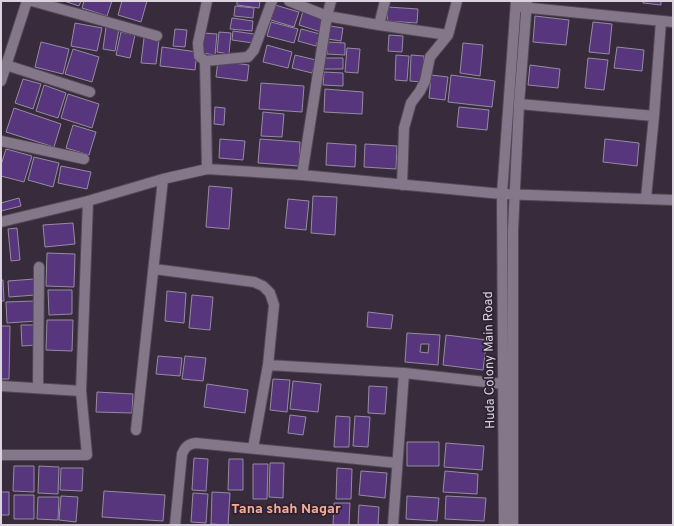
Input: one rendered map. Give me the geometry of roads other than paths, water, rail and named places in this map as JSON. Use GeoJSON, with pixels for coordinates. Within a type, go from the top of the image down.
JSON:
{"type":"FeatureCollection","features":[{"type":"Feature","properties":{"kind":"street"},"geometry":{"type":"LineString","coordinates":[[1,81],[27,1]]}},
{"type":"Feature","properties":{"kind":"street"},"geometry":{"type":"LineString","coordinates":[[32,1],[157,36]]}},
{"type":"Feature","properties":{"kind":"street"},"geometry":{"type":"LineString","coordinates":[[207,1],[198,43],[199,56],[205,61],[248,57],[254,50],[272,1]]}},
{"type":"Feature","properties":{"kind":"street"},"geometry":{"type":"LineString","coordinates":[[289,1],[327,16],[448,35]]}},
{"type":"Feature","properties":{"kind":"street"},"geometry":{"type":"LineString","coordinates":[[302,176],[327,16],[331,1]]}},
{"type":"Feature","properties":{"kind":"street"},"geometry":{"type":"LineString","coordinates":[[379,25],[385,1]]}},
{"type":"Feature","properties":{"kind":"street"},"geometry":{"type":"LineString","coordinates":[[402,185],[404,128],[411,103],[425,81],[430,57],[448,35],[457,1]]}},
{"type":"Feature","properties":{"kind":"street"},"geometry":{"type":"LineString","coordinates":[[516,4],[673,22]]}},
{"type":"Feature","properties":{"kind":"street","name":"Huda Colony Main Road"},"geometry":{"type":"LineString","coordinates":[[504,525],[502,194],[516,4]]}},
{"type":"Feature","properties":{"kind":"street"},"geometry":{"type":"LineString","coordinates":[[513,525],[513,238],[519,104],[527,5]]}},
{"type":"Feature","properties":{"kind":"street"},"geometry":{"type":"LineString","coordinates":[[646,198],[661,21]]}},
{"type":"Feature","properties":{"kind":"street"},"geometry":{"type":"LineString","coordinates":[[205,61],[207,169]]}},
{"type":"Feature","properties":{"kind":"street"},"geometry":{"type":"LineString","coordinates":[[6,65],[90,92]]}},
{"type":"Feature","properties":{"kind":"street"},"geometry":{"type":"LineString","coordinates":[[519,104],[654,116]]}},
{"type":"Feature","properties":{"kind":"street"},"geometry":{"type":"LineString","coordinates":[[1,140],[84,159]]}},
{"type":"Feature","properties":{"kind":"street"},"geometry":{"type":"LineString","coordinates":[[1,222],[88,201],[163,179],[207,169],[502,194],[673,200]]}},
{"type":"Feature","properties":{"kind":"street"},"geometry":{"type":"LineString","coordinates":[[136,430],[163,179]]}},
{"type":"Feature","properties":{"kind":"street"},"geometry":{"type":"LineString","coordinates":[[1,456],[87,455],[81,391],[88,201]]}},
{"type":"Feature","properties":{"kind":"street"},"geometry":{"type":"LineString","coordinates":[[38,388],[40,267]]}},
{"type":"Feature","properties":{"kind":"street"},"geometry":{"type":"LineString","coordinates":[[154,268],[254,282],[263,286],[270,293],[274,305],[268,365],[254,448]]}},
{"type":"Feature","properties":{"kind":"street"},"geometry":{"type":"LineString","coordinates":[[268,365],[404,373],[504,384]]}},
{"type":"Feature","properties":{"kind":"street"},"geometry":{"type":"LineString","coordinates":[[393,525],[404,373]]}},
{"type":"Feature","properties":{"kind":"street"},"geometry":{"type":"LineString","coordinates":[[1,386],[81,391]]}},
{"type":"Feature","properties":{"kind":"street"},"geometry":{"type":"LineString","coordinates":[[175,525],[182,454],[184,447],[190,444],[196,443],[254,448],[397,463]]}},
{"type":"Feature","properties":{"kind":"district","name":"Tana shah Nagar"},"geometry":{"type":"Point","coordinates":[286,509]}}]}
